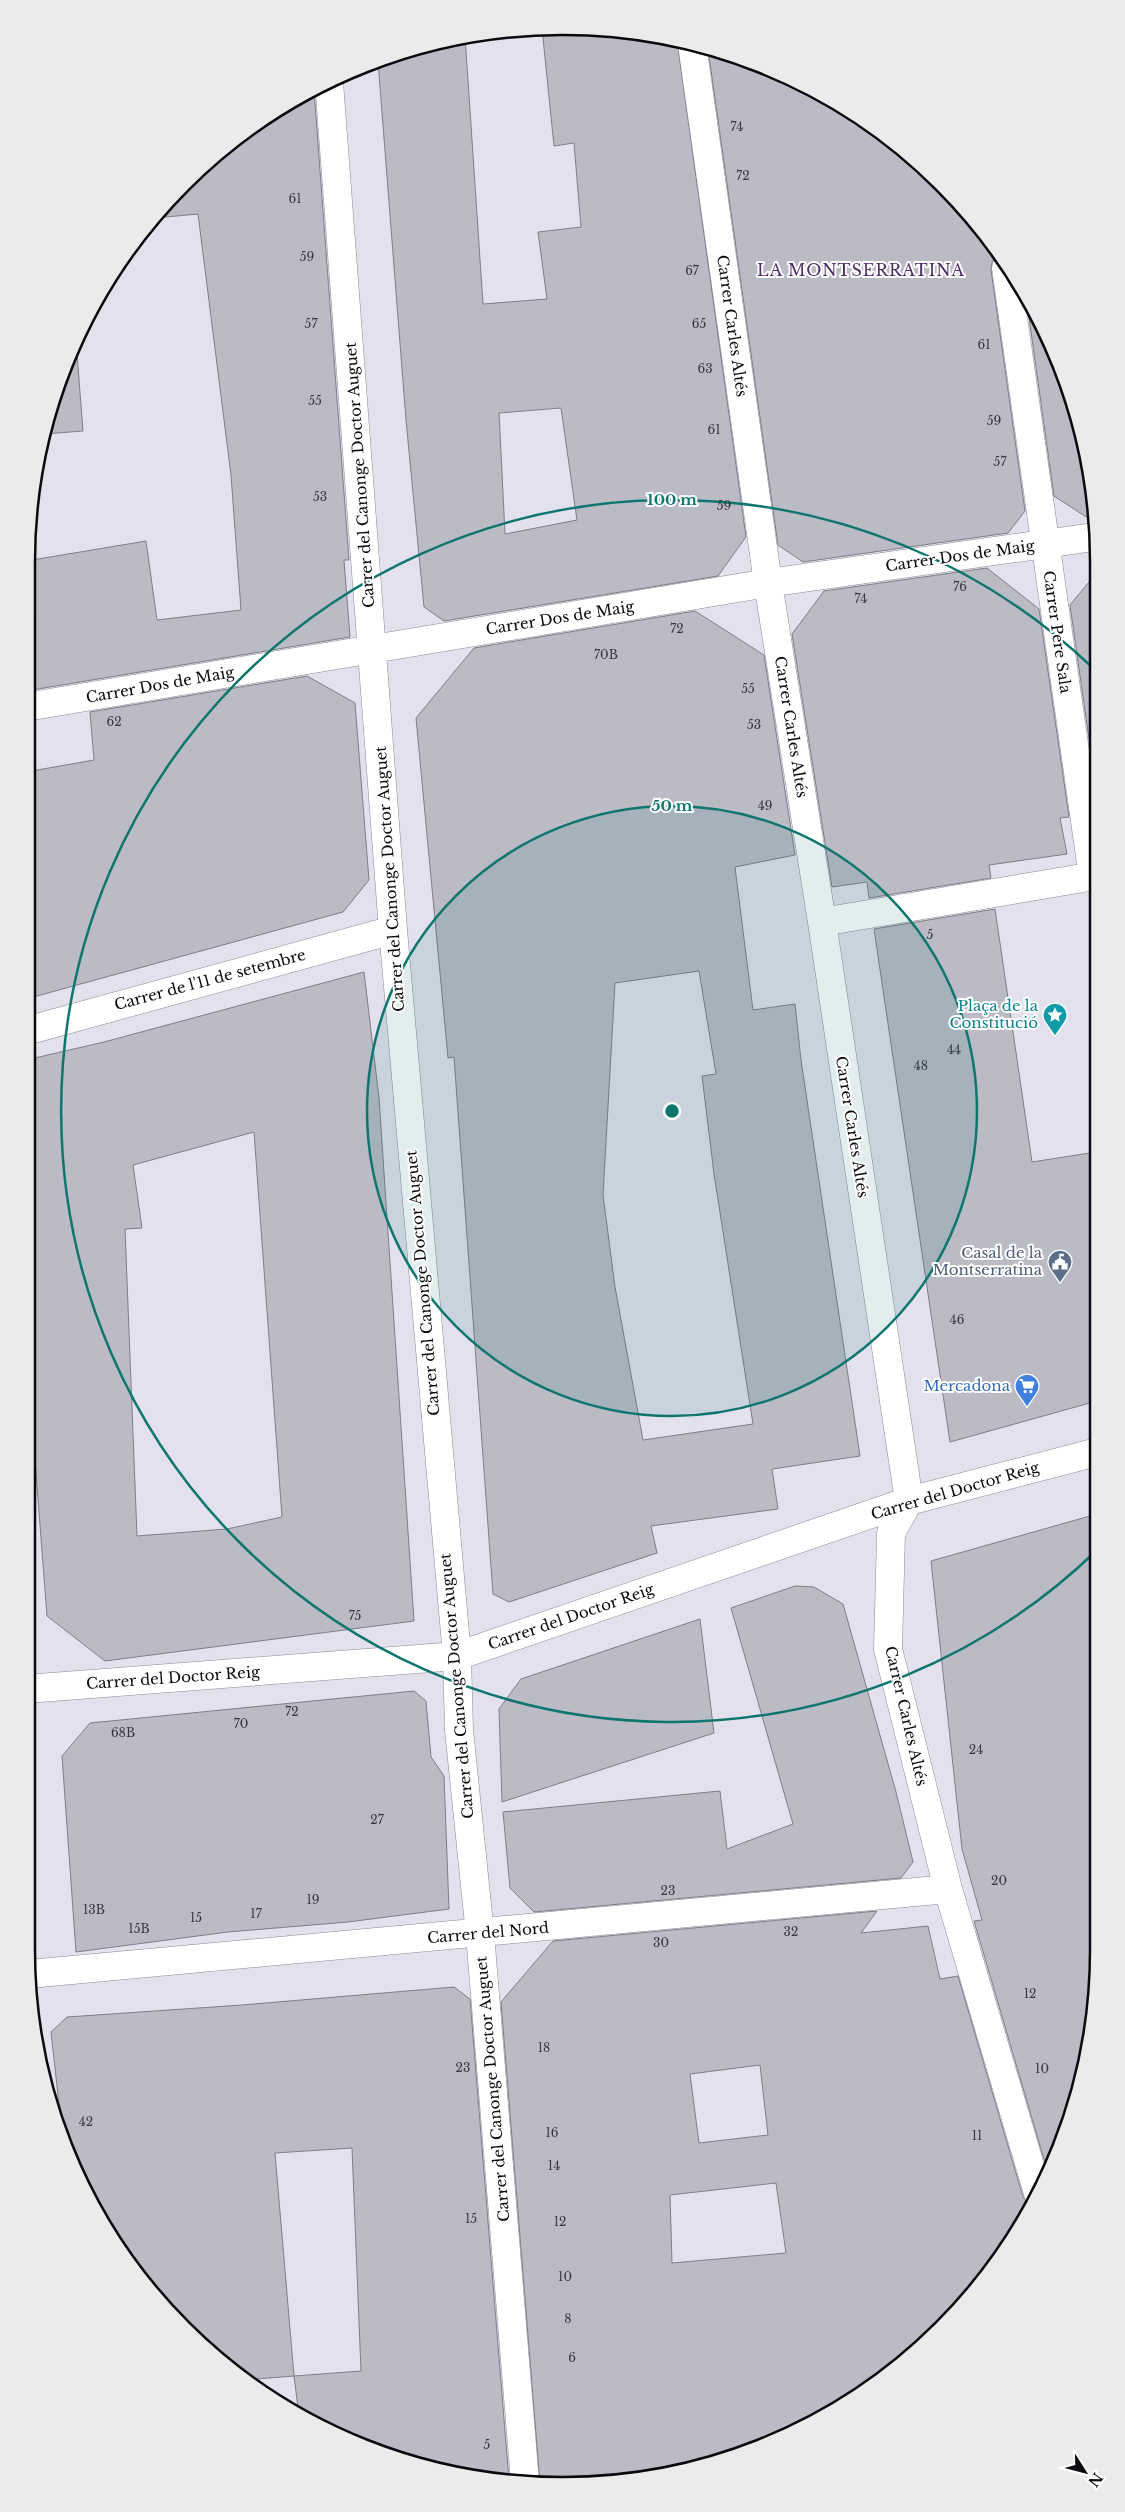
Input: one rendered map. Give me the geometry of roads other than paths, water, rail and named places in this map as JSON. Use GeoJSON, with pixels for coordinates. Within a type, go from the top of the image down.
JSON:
{"type":"FeatureCollection","features":[{"type":"Feature","properties":{"kind":"street","name":"Carrer Carles Altés"},"geometry":{"type":"LineString","coordinates":[[693,52],[768,583],[822,922],[909,1502],[891,1533],[888,1649],[948,1889],[1036,2184]]}},
{"type":"Feature","properties":{"kind":"street","name":"Carrer del Canonge Doctor Auguet"},"geometry":{"type":"LineString","coordinates":[[330,89],[374,649],[393,930],[457,1656],[459,1730],[480,1934],[524,2476]]}},
{"type":"Feature","properties":{"kind":"street","name":"Carrer Pere Sala"},"geometry":{"type":"LineString","coordinates":[[1008,280],[1044,544],[1090,849]]}},
{"type":"Feature","properties":{"kind":"street","name":"Carrer Dos de Maig"},"geometry":{"type":"LineString","coordinates":[[35,706],[768,583],[1089,538]]}},
{"type":"Feature","properties":{"kind":"street"},"geometry":{"type":"LineString","coordinates":[[822,922],[1090,877]]}},
{"type":"Feature","properties":{"kind":"street","name":"Carrer de l'11 de setembre"},"geometry":{"type":"LineString","coordinates":[[35,1029],[393,930]]}},
{"type":"Feature","properties":{"kind":"street","name":"Carrer del Doctor Reig"},"geometry":{"type":"LineString","coordinates":[[35,1688],[457,1656],[909,1502],[1090,1454]]}},
{"type":"Feature","properties":{"kind":"street","name":"Carrer del Nord"},"geometry":{"type":"LineString","coordinates":[[36,1973],[480,1934],[948,1889]]}},
{"type":"Feature","properties":{"kind":"place","name":"Plaça de la Constitució"},"geometry":{"type":"Point","coordinates":[1055,1036]}},
{"type":"Feature","properties":{"kind":"place","name":"Casal de la Montserratina"},"geometry":{"type":"Point","coordinates":[1060,1283]}},
{"type":"Feature","properties":{"kind":"place","name":"Mercadona"},"geometry":{"type":"Point","coordinates":[1027,1407]}},
{"type":"Feature","properties":{"kind":"district","name":"LA MONTSERRATINA"},"geometry":{"type":"Point","coordinates":[861,270]}}]}
